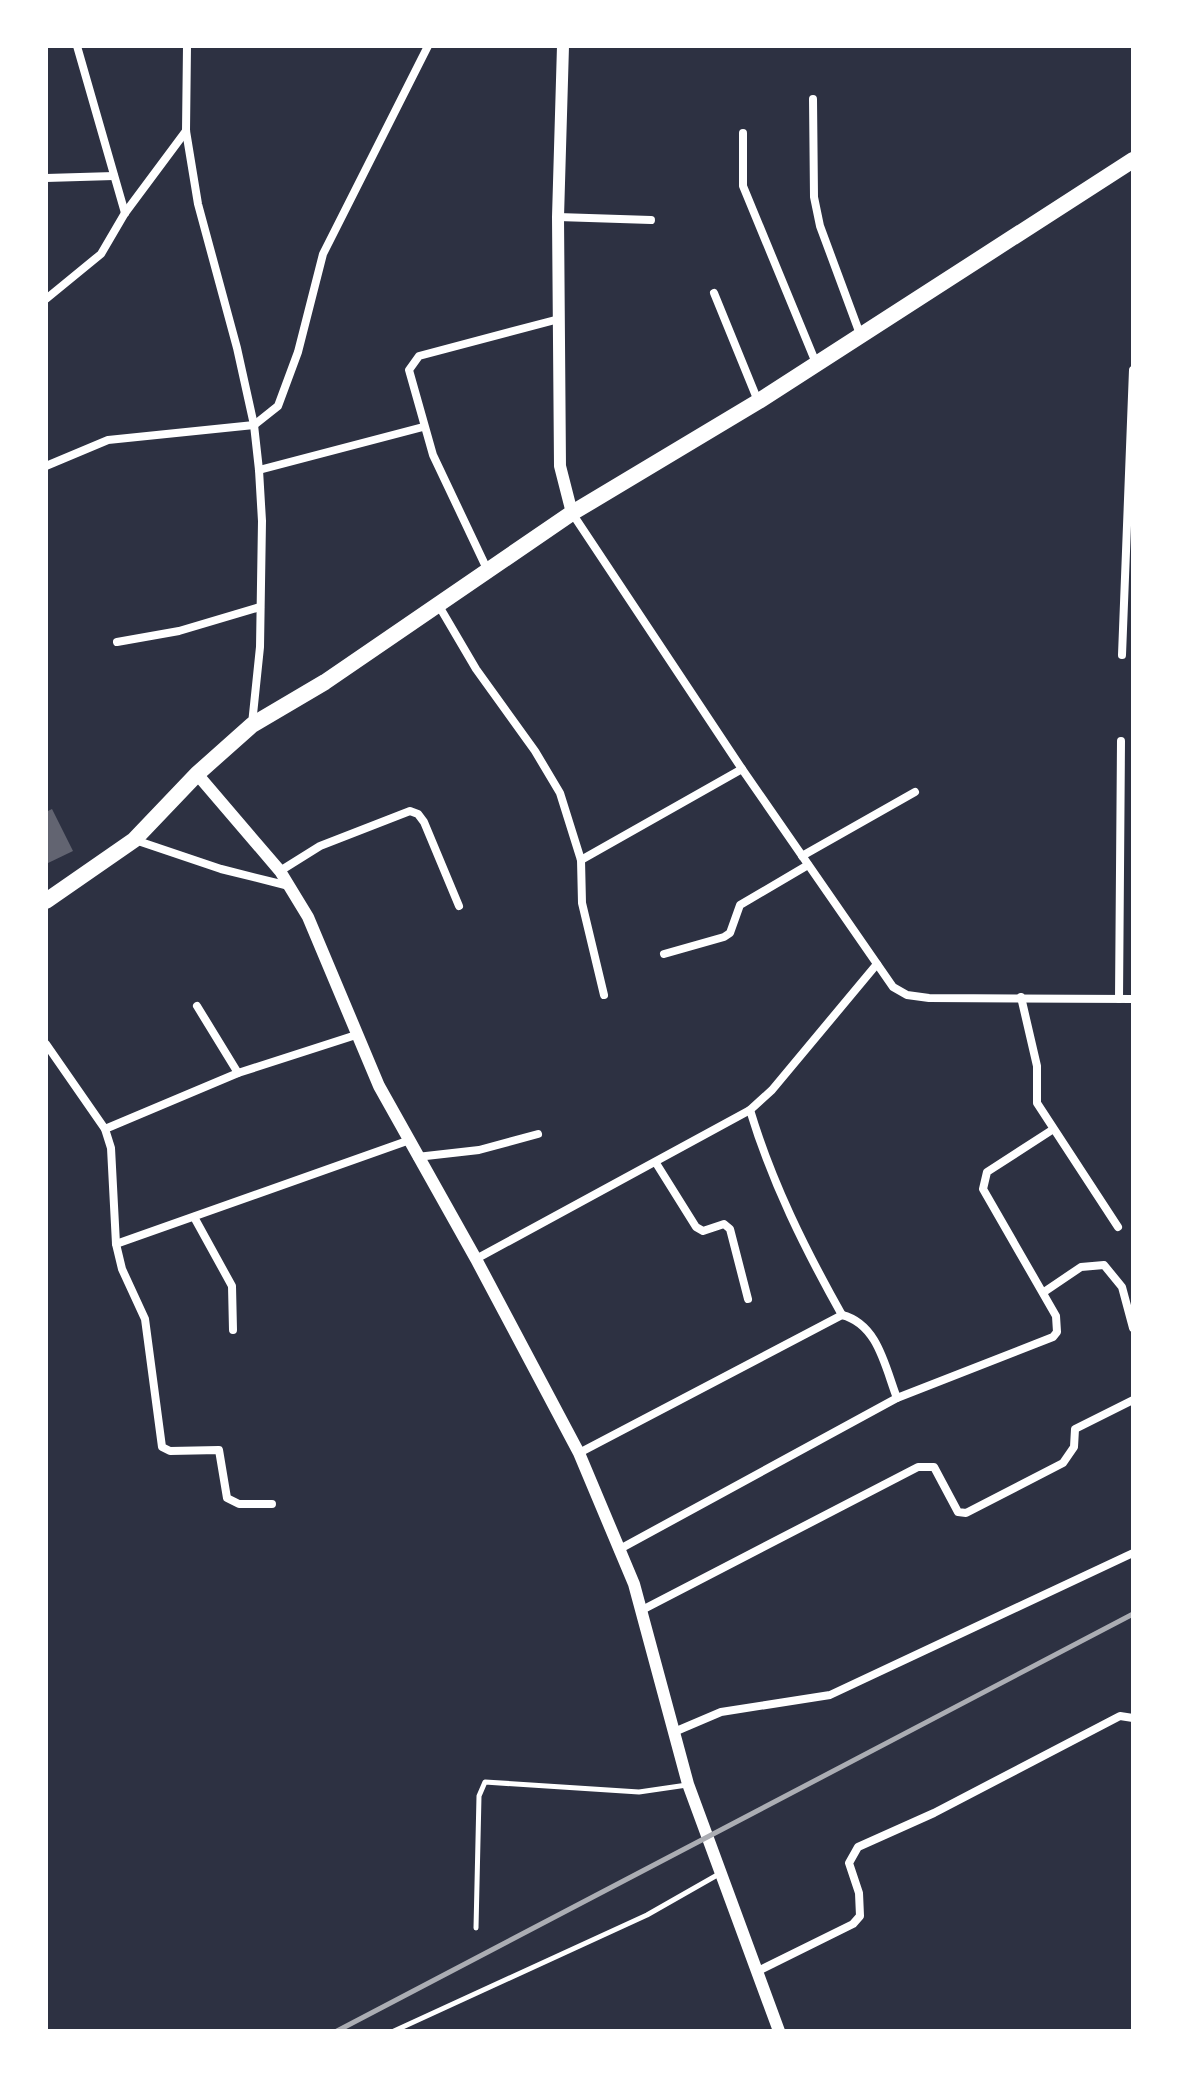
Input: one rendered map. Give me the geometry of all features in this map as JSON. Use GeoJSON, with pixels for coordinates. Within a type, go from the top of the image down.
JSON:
{"type":"FeatureCollection","features":[{"type":"Feature","properties":{"kind":"highway"},"geometry":{"type":"LineString","coordinates":[[46,901],[134,840],[197,774],[252,725],[325,682],[572,513],[759,401],[1133,160]]}},
{"type":"Feature","properties":{"kind":"street"},"geometry":{"type":"LineString","coordinates":[[77,46],[125,213]]}},
{"type":"Feature","properties":{"kind":"street"},"geometry":{"type":"LineString","coordinates":[[187,46],[186,131],[198,204],[254,425],[259,470],[260,607],[257,688],[252,725]]}},
{"type":"Feature","properties":{"kind":"street"},"geometry":{"type":"LineString","coordinates":[[46,466],[108,440],[254,425],[278,406],[288,386],[323,254],[428,46]]}},
{"type":"Feature","properties":{"kind":"street"},"geometry":{"type":"LineString","coordinates":[[563,46],[558,217],[560,466],[572,513],[742,769],[893,987],[907,995],[1133,999]]}},
{"type":"Feature","properties":{"kind":"street"},"geometry":{"type":"LineString","coordinates":[[813,99],[814,197],[824,238],[860,334]]}},
{"type":"Feature","properties":{"kind":"street"},"geometry":{"type":"LineString","coordinates":[[46,299],[101,254],[125,213],[186,131]]}},
{"type":"Feature","properties":{"kind":"street"},"geometry":{"type":"LineString","coordinates":[[743,133],[743,186],[749,206],[816,363]]}},
{"type":"Feature","properties":{"kind":"street"},"geometry":{"type":"LineString","coordinates":[[46,178],[114,176]]}},
{"type":"Feature","properties":{"kind":"street"},"geometry":{"type":"LineString","coordinates":[[558,217],[651,220]]}},
{"type":"Feature","properties":{"kind":"street"},"geometry":{"type":"LineString","coordinates":[[714,293],[759,401]]}},
{"type":"Feature","properties":{"kind":"street"},"geometry":{"type":"LineString","coordinates":[[487,569],[423,427],[409,370],[419,356],[559,319]]}},
{"type":"Feature","properties":{"kind":"street"},"geometry":{"type":"LineString","coordinates":[[1122,655],[1133,370]]}},
{"type":"Feature","properties":{"kind":"street"},"geometry":{"type":"LineString","coordinates":[[259,470],[423,427]]}},
{"type":"Feature","properties":{"kind":"street"},"geometry":{"type":"LineString","coordinates":[[439,606],[485,683],[535,751],[560,793],[581,860],[584,916],[604,995]]}},
{"type":"Feature","properties":{"kind":"street"},"geometry":{"type":"LineString","coordinates":[[117,642],[179,631],[260,607]]}},
{"type":"Feature","properties":{"kind":"street"},"geometry":{"type":"LineString","coordinates":[[1119,999],[1121,741]]}},
{"type":"Feature","properties":{"kind":"street"},"geometry":{"type":"LineString","coordinates":[[581,860],[742,769]]}},
{"type":"Feature","properties":{"kind":"street"},"geometry":{"type":"LineString","coordinates":[[197,774],[280,871],[308,917],[331,967],[356,1035],[407,1141],[476,1259],[579,1453],[642,1610],[688,1784],[779,2031]]}},
{"type":"Feature","properties":{"kind":"street"},"geometry":{"type":"LineString","coordinates":[[802,856],[915,792]]}},
{"type":"Feature","properties":{"kind":"street"},"geometry":{"type":"LineString","coordinates":[[280,871],[320,846],[410,811],[418,814],[424,822],[459,906]]}},
{"type":"Feature","properties":{"kind":"street"},"geometry":{"type":"LineString","coordinates":[[134,840],[221,869],[289,886]]}},
{"type":"Feature","properties":{"kind":"street"},"geometry":{"type":"LineString","coordinates":[[664,954],[724,937],[730,933],[740,905],[808,865]]}},
{"type":"Feature","properties":{"kind":"street"},"geometry":{"type":"LineString","coordinates":[[476,1259],[750,1110],[772,1090],[877,964]]}},
{"type":"Feature","properties":{"kind":"street"},"geometry":{"type":"LineString","coordinates":[[1021,997],[1037,1066],[1036,1097],[1052,1130],[1118,1227]]}},
{"type":"Feature","properties":{"kind":"street"},"geometry":{"type":"LineString","coordinates":[[197,1006],[238,1073]]}},
{"type":"Feature","properties":{"kind":"street"},"geometry":{"type":"LineString","coordinates":[[105,1129],[238,1073],[356,1035]]}},
{"type":"Feature","properties":{"kind":"street"},"geometry":{"type":"LineString","coordinates":[[46,1044],[105,1129],[114,1169],[116,1244],[122,1269],[145,1319],[162,1447],[170,1451],[219,1450],[227,1498],[239,1504],[272,1504]]}},
{"type":"Feature","properties":{"kind":"street"},"geometry":{"type":"LineString","coordinates":[[750,1110],[760,1145],[796,1230],[842,1315],[865,1325],[872,1336],[897,1398]]}},
{"type":"Feature","properties":{"kind":"street"},"geometry":{"type":"LineString","coordinates":[[617,1550],[897,1398],[1053,1337],[1058,1325],[1044,1292],[983,1189],[987,1172],[1052,1130]]}},
{"type":"Feature","properties":{"kind":"street"},"geometry":{"type":"LineString","coordinates":[[417,1157],[501,1145],[538,1134]]}},
{"type":"Feature","properties":{"kind":"street"},"geometry":{"type":"LineString","coordinates":[[116,1244],[407,1141]]}},
{"type":"Feature","properties":{"kind":"street"},"geometry":{"type":"LineString","coordinates":[[656,1163],[696,1227],[703,1231],[724,1224],[730,1229],[748,1299]]}},
{"type":"Feature","properties":{"kind":"street"},"geometry":{"type":"LineString","coordinates":[[194,1217],[232,1286],[233,1330]]}},
{"type":"Feature","properties":{"kind":"street"},"geometry":{"type":"LineString","coordinates":[[1044,1292],[1081,1267],[1104,1265],[1122,1287],[1133,1328]]}},
{"type":"Feature","properties":{"kind":"street"},"geometry":{"type":"LineString","coordinates":[[579,1453],[842,1315]]}},
{"type":"Feature","properties":{"kind":"street"},"geometry":{"type":"LineString","coordinates":[[642,1610],[918,1467],[934,1467],[953,1506],[958,1512],[966,1513],[1063,1463],[1074,1447],[1075,1429],[1133,1400]]}},
{"type":"Feature","properties":{"kind":"street"},"geometry":{"type":"LineString","coordinates":[[674,1732],[721,1712],[830,1695],[1133,1553]]}},
{"type":"Feature","properties":{"kind":"street"},"geometry":{"type":"LineString","coordinates":[[758,1971],[853,1924],[860,1916],[859,1893],[849,1863],[858,1847],[934,1813],[1120,1716],[1133,1718]]}},
{"type":"Feature","properties":{"kind":"lane"},"geometry":{"type":"LineString","coordinates":[[476,1928],[479,1796],[485,1782],[639,1792],[688,1784]]}},
{"type":"Feature","properties":{"kind":"lane"},"geometry":{"type":"LineString","coordinates":[[394,2031],[647,1915],[720,1874]]}},
{"type":"Feature","properties":{"kind":"building"},"geometry":{"type":"Polygon","coordinates":[[[52,809],[73,851],[46,864],[46,812],[52,809]]]}},
{"type":"Feature","properties":{"kind":"railway"},"geometry":{"type":"LineString","coordinates":[[337,2031],[1133,1614]]}}]}
